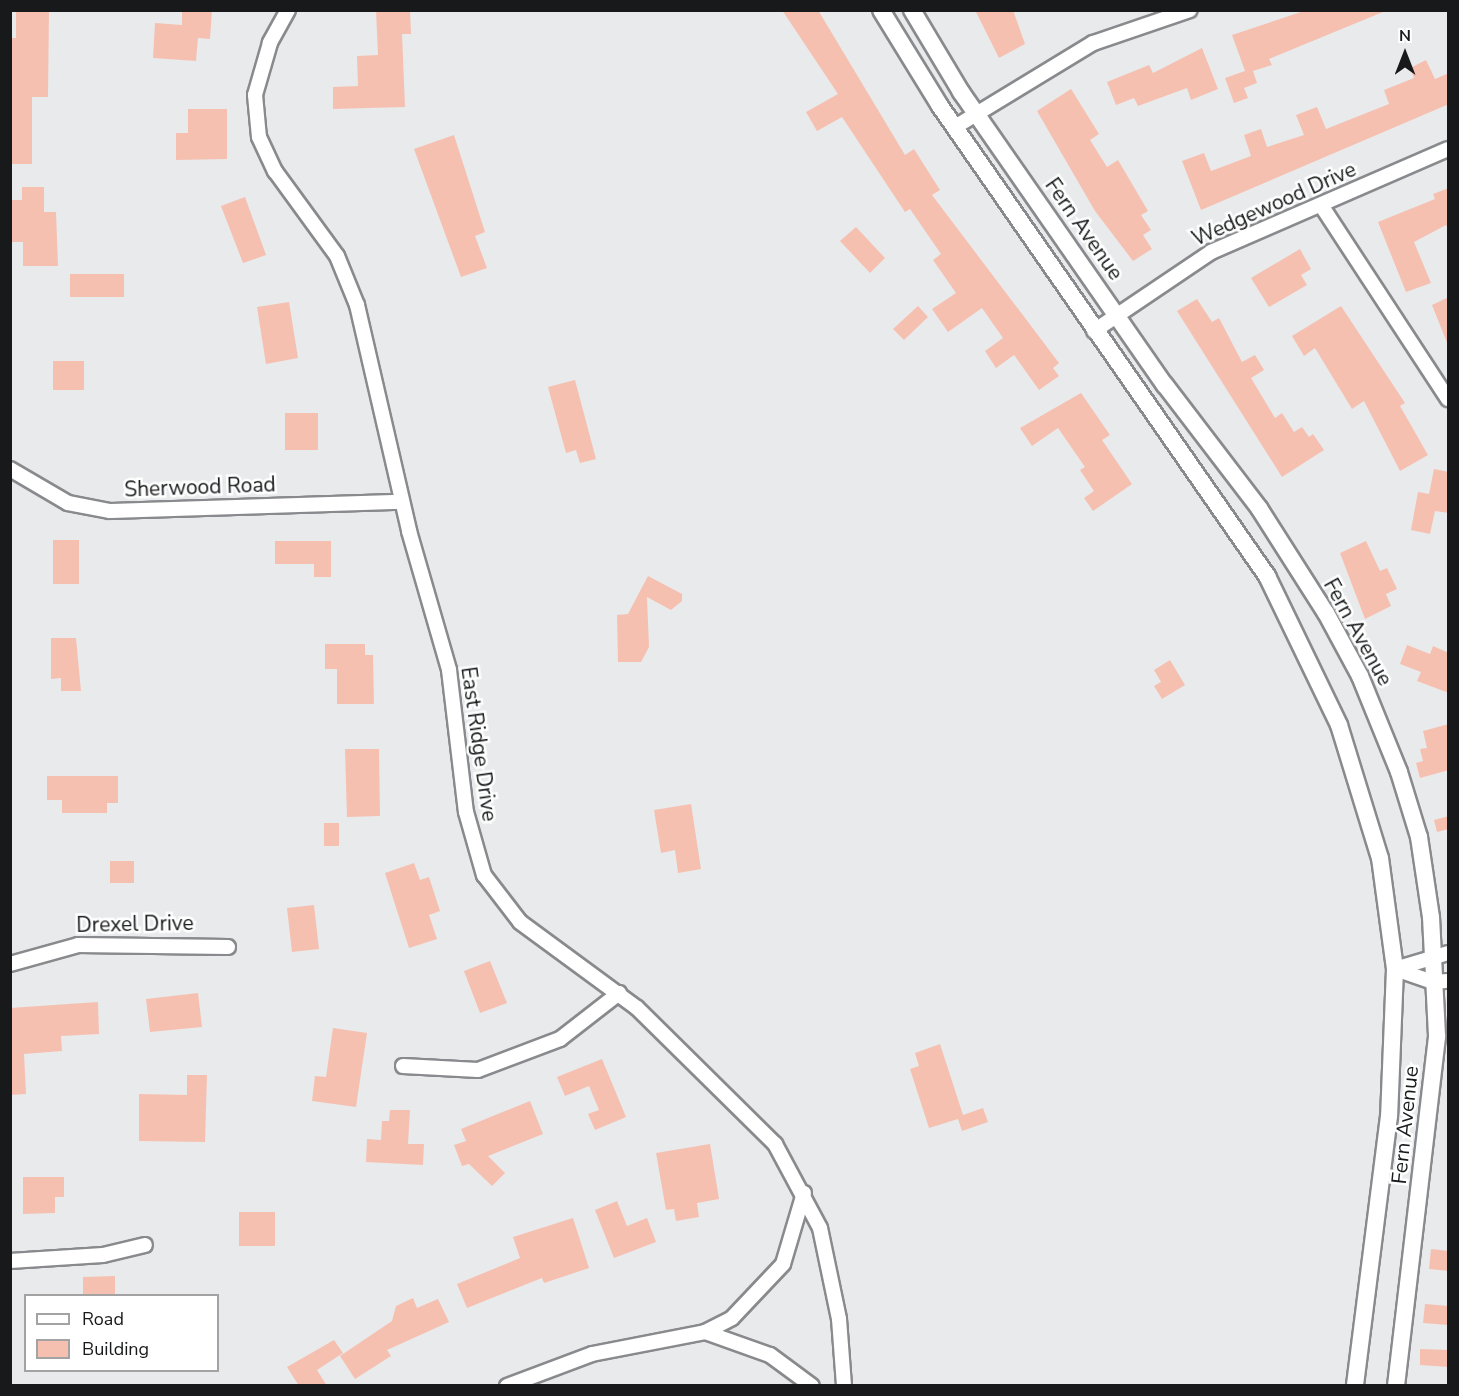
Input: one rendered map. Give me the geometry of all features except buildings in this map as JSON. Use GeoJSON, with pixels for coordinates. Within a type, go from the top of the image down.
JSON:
{"type":"FeatureCollection","features":[{"type":"Feature","properties":{"kind":"street","name":"East Ridge Drive"},"geometry":{"type":"LineString","coordinates":[[288,10],[270,44],[255,95],[259,137],[275,171],[345,272],[402,502],[449,670],[466,812],[484,875],[520,922],[619,993],[775,1144],[804,1191],[831,1272],[844,1386]]}},
{"type":"Feature","properties":{"kind":"street","name":"Fern Avenue"},"geometry":{"type":"LineString","coordinates":[[881,10],[955,127],[1094,331],[1230,518],[1301,637],[1339,725],[1373,830],[1395,969],[1389,1116],[1355,1386]]}},
{"type":"Feature","properties":{"kind":"street","name":"Fern Avenue"},"geometry":{"type":"LineString","coordinates":[[912,10],[975,111],[1116,314],[1259,508],[1360,676],[1419,837],[1431,917],[1429,955],[1440,982],[1437,1036],[1396,1386]]}},
{"type":"Feature","properties":{"kind":"street"},"geometry":{"type":"LineString","coordinates":[[955,127],[975,111],[1093,43],[1190,10]]}},
{"type":"Feature","properties":{"kind":"street","name":"Wedgewood Drive"},"geometry":{"type":"LineString","coordinates":[[1094,331],[1210,252],[1449,149]]}},
{"type":"Feature","properties":{"kind":"street"},"geometry":{"type":"LineString","coordinates":[[1321,205],[1449,399]]}},
{"type":"Feature","properties":{"kind":"street","name":"Sherwood Road"},"geometry":{"type":"LineString","coordinates":[[10,469],[61,500],[110,511],[402,502]]}},
{"type":"Feature","properties":{"kind":"street","name":"Drexel Drive"},"geometry":{"type":"LineString","coordinates":[[10,964],[98,943],[228,947]]}},
{"type":"Feature","properties":{"kind":"street"},"geometry":{"type":"LineString","coordinates":[[1395,969],[1429,955],[1449,953]]}},
{"type":"Feature","properties":{"kind":"street"},"geometry":{"type":"LineString","coordinates":[[1395,969],[1440,982]]}},
{"type":"Feature","properties":{"kind":"street"},"geometry":{"type":"LineString","coordinates":[[404,1066],[478,1070],[560,1039],[619,993]]}},
{"type":"Feature","properties":{"kind":"street"},"geometry":{"type":"LineString","coordinates":[[507,1386],[592,1354],[705,1332],[744,1310],[775,1277],[795,1237],[804,1191]]}},
{"type":"Feature","properties":{"kind":"street"},"geometry":{"type":"LineString","coordinates":[[10,1261],[103,1255],[145,1245]]}},
{"type":"Feature","properties":{"kind":"street"},"geometry":{"type":"LineString","coordinates":[[705,1332],[770,1355],[812,1386]]}}]}
